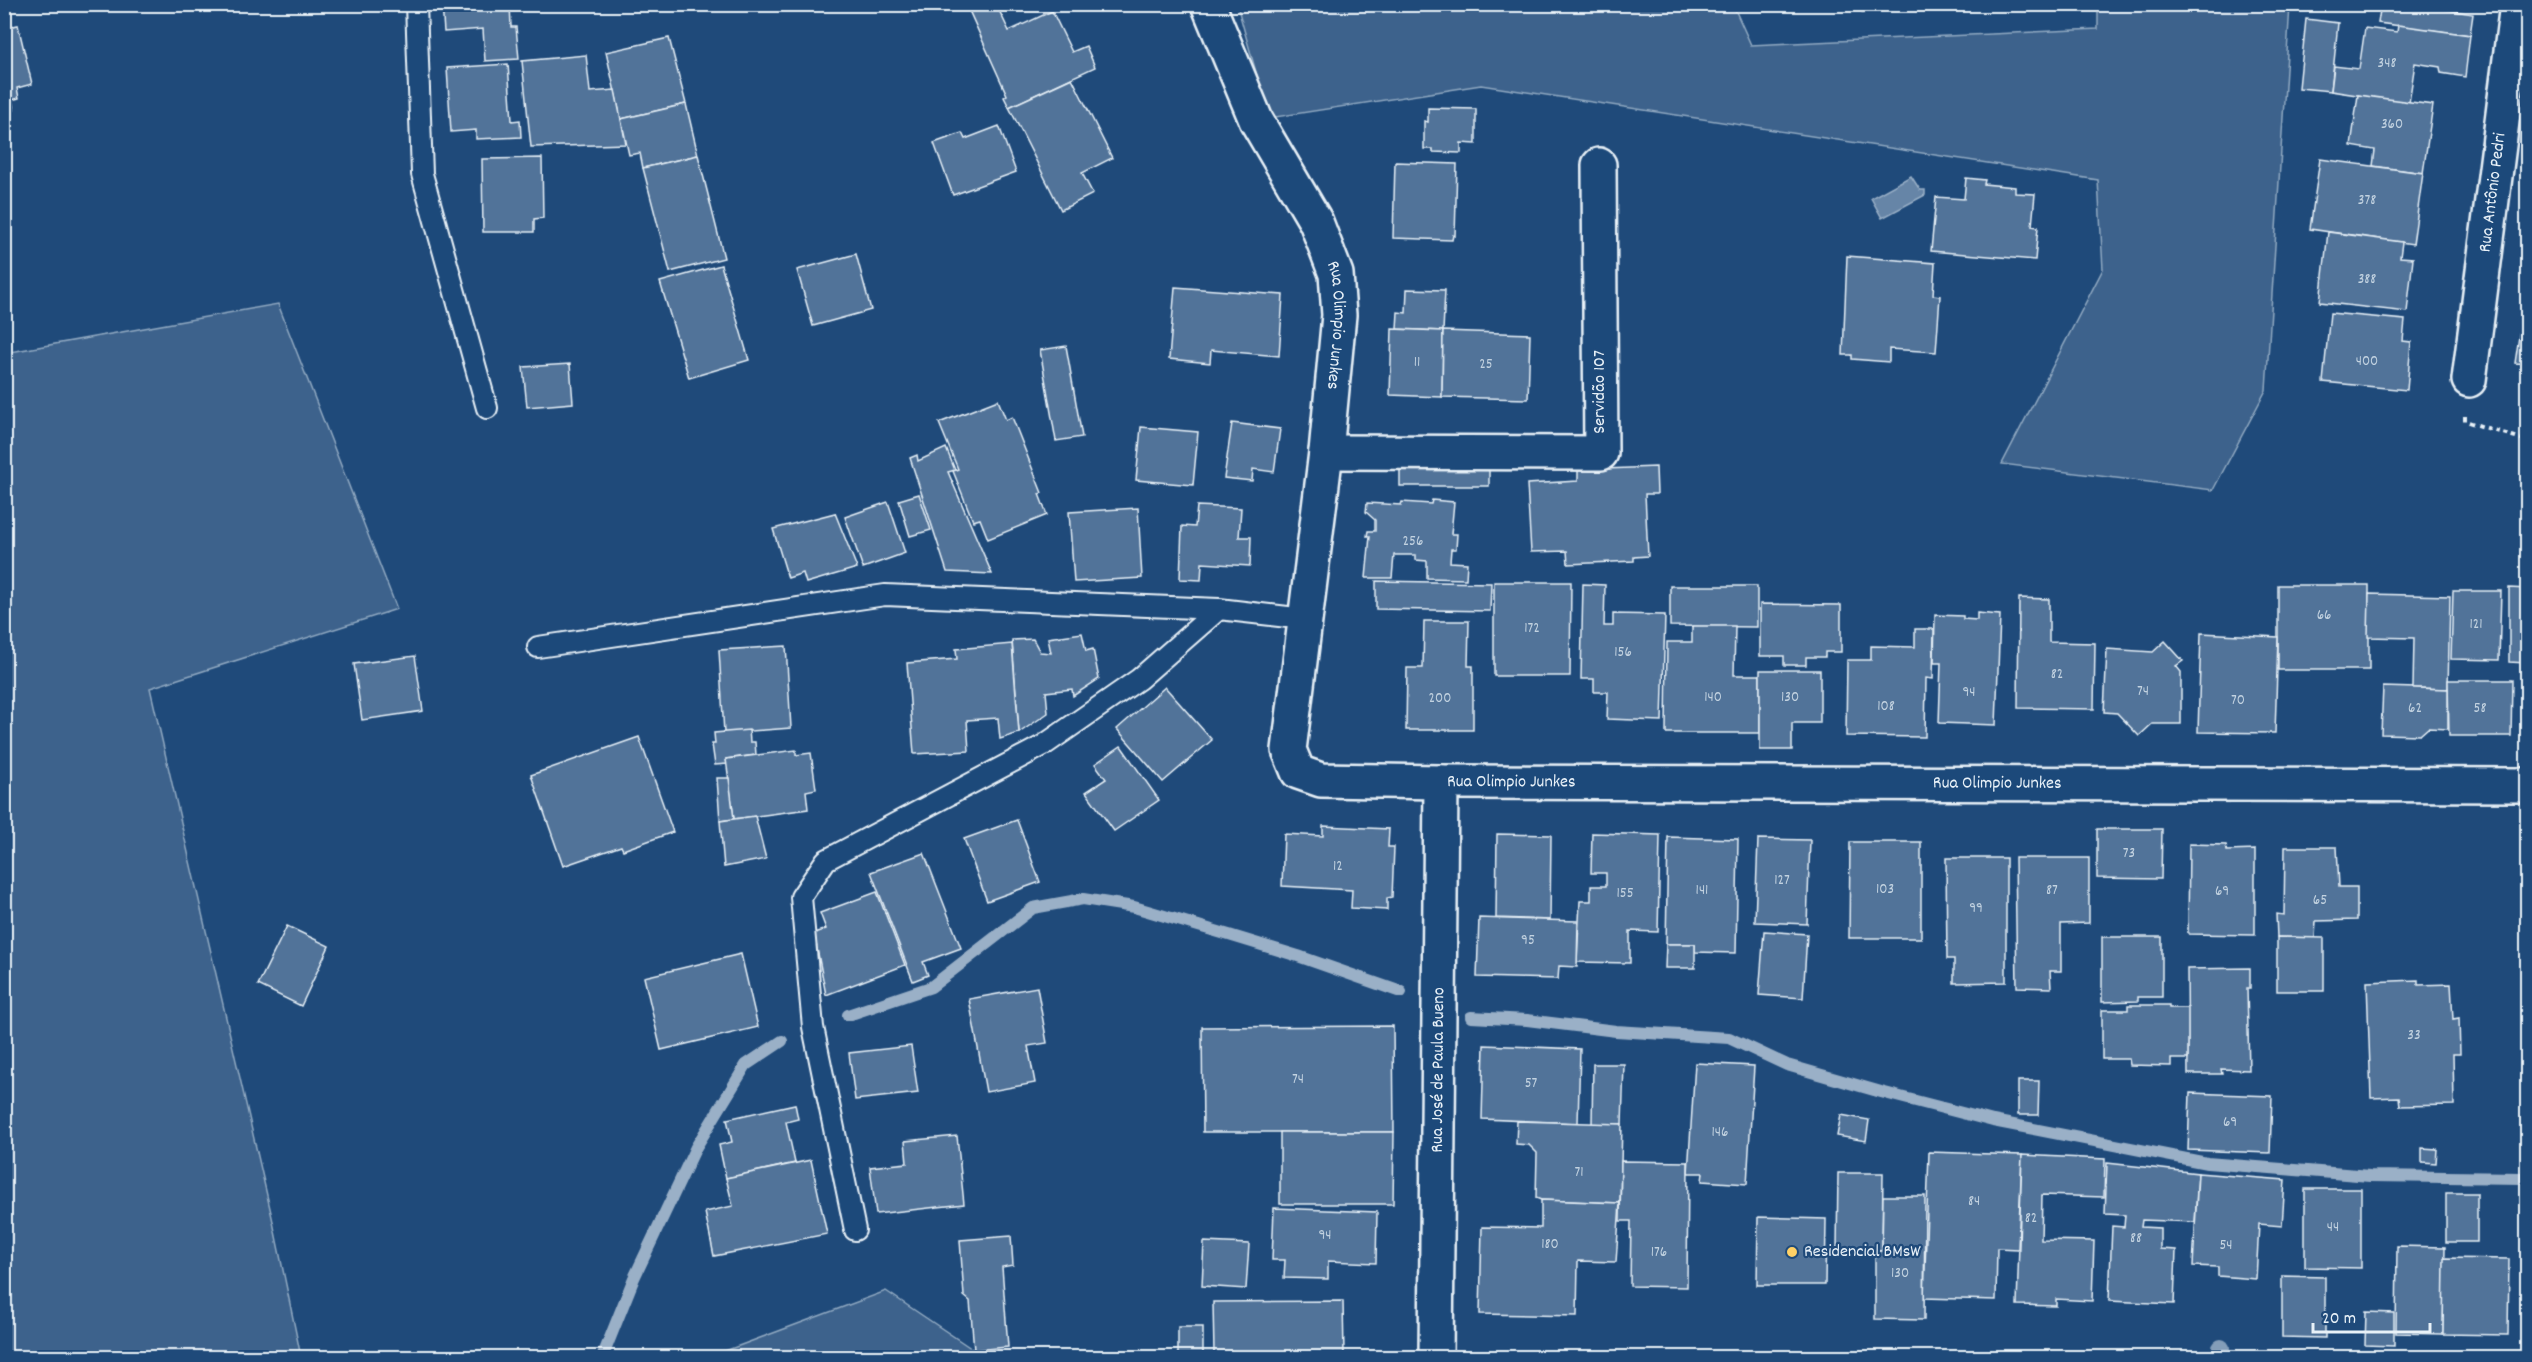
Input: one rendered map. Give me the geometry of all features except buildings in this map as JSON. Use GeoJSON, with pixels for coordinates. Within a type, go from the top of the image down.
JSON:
{"type":"FeatureCollection","features":[{"type":"Feature","properties":{"kind":"street","name":"Rua Olimpio Junkes"},"geometry":{"type":"LineString","coordinates":[[1208,4],[1256,120],[1316,222],[1336,274],[1339,315],[1326,452],[1289,750],[1298,772],[1321,780],[1441,782],[2528,785]]}},
{"type":"Feature","properties":{"kind":"street","name":"Rua Antônio Pedri"},"geometry":{"type":"LineString","coordinates":[[2469,380],[2517,4]]}},
{"type":"Feature","properties":{"kind":"street","name":"Servidão 107"},"geometry":{"type":"LineString","coordinates":[[1326,452],[1601,453],[1599,165]]}},
{"type":"Feature","properties":{"kind":"street","name":"Rua José de Paula Bueno"},"geometry":{"type":"LineString","coordinates":[[1436,1358],[1441,782]]}},
{"type":"Feature","properties":{"kind":"lane"},"geometry":{"type":"LineString","coordinates":[[416,4],[423,174],[487,408]]}},
{"type":"Feature","properties":{"kind":"lane"},"geometry":{"type":"LineString","coordinates":[[538,647],[885,595],[1219,609],[1305,620]]}},
{"type":"Feature","properties":{"kind":"lane"},"geometry":{"type":"LineString","coordinates":[[855,1230],[813,1027],[801,897],[826,860],[1044,745],[1139,679],[1219,609]]}},
{"type":"Feature","properties":{"kind":"path"},"geometry":{"type":"LineString","coordinates":[[2469,380],[2465,421],[2528,441]]}},
{"type":"Feature","properties":{"kind":"shaded area"},"geometry":{"type":"Polygon","coordinates":[[[1237,5],[1733,5],[1751,45],[2098,29],[2098,5],[2290,5],[2266,390],[2213,490],[2002,464],[2103,269],[2098,180],[1481,85],[1269,118],[1237,5]]]}},
{"type":"Feature","properties":{"kind":"shaded area"},"geometry":{"type":"Polygon","coordinates":[[[1911,176],[1920,190],[1925,190],[1925,195],[1882,218],[1871,198],[1911,176]]]}},
{"type":"Feature","properties":{"kind":"shaded area"},"geometry":{"type":"Polygon","coordinates":[[[278,304],[397,609],[150,688],[272,1217],[301,1357],[5,1357],[5,353],[278,304]]]}},
{"type":"Feature","properties":{"kind":"shaded area"},"geometry":{"type":"Polygon","coordinates":[[[886,1291],[984,1357],[709,1357],[886,1291]]]}},
{"type":"Feature","properties":{"kind":"waterway"},"geometry":{"type":"LineString","coordinates":[[848,1015],[931,987],[1033,908],[1083,899],[1134,907],[1298,956],[1401,992]]}},
{"type":"Feature","properties":{"kind":"waterway"},"geometry":{"type":"LineString","coordinates":[[1471,1017],[1527,1020],[1616,1031],[1729,1038],[1787,1065],[1881,1092],[1993,1121],[2207,1163],[2370,1176],[2523,1178]]}},
{"type":"Feature","properties":{"kind":"waterway"},"geometry":{"type":"LineString","coordinates":[[602,1358],[634,1278],[696,1147],[746,1065],[782,1041]]}},
{"type":"Feature","properties":{"kind":"place","name":"Residencial BMsW"},"geometry":{"type":"Point","coordinates":[1792,1252]}}]}
